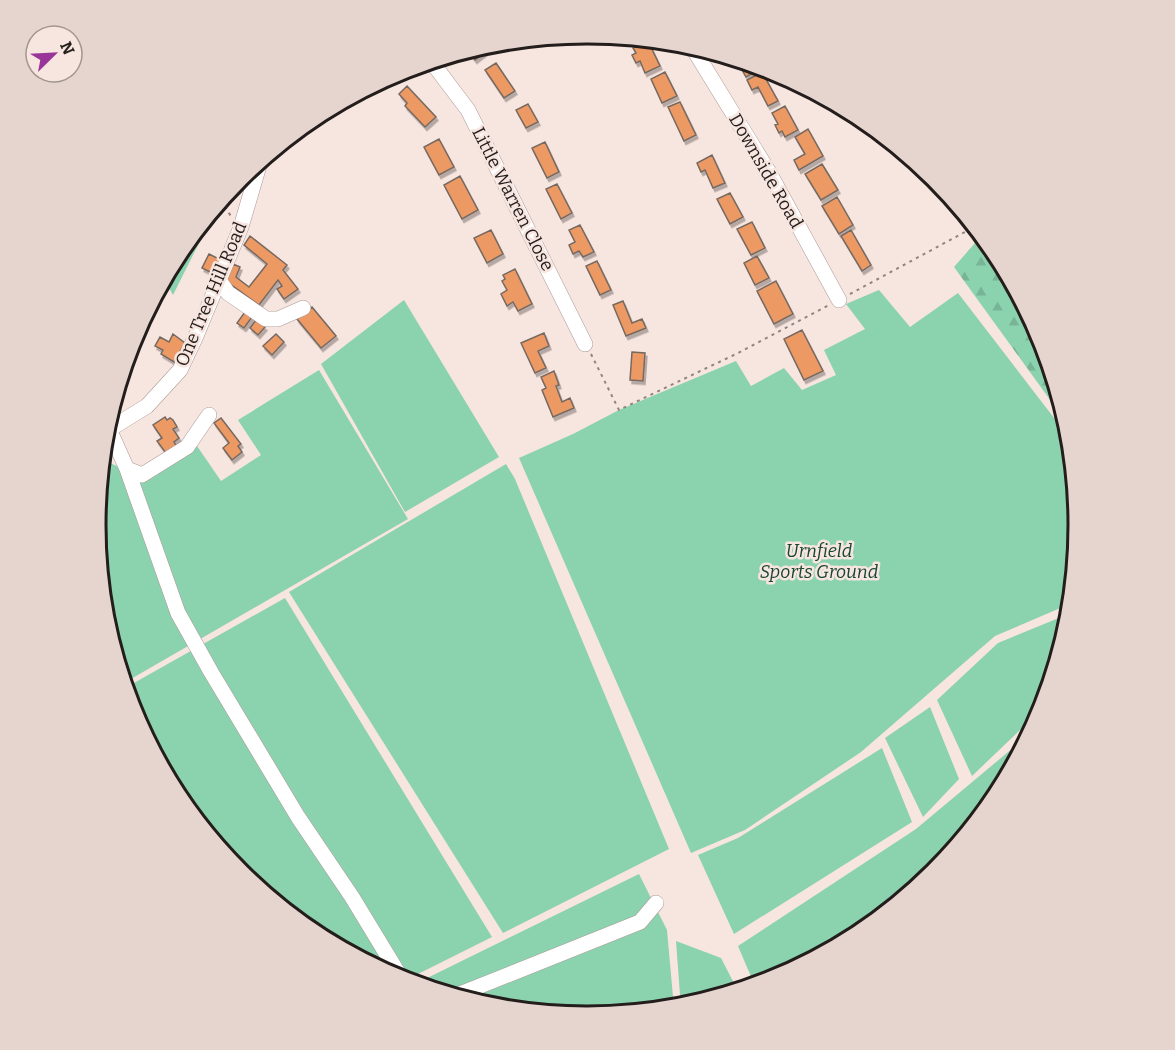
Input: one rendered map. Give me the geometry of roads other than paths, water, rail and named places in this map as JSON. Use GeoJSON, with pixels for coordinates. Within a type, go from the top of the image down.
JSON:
{"type":"FeatureCollection","features":[{"type":"Feature","properties":{"kind":"street","name":"Downside Road"},"geometry":{"type":"LineString","coordinates":[[699,57],[770,174],[839,300]]}},
{"type":"Feature","properties":{"kind":"street","name":"Little Warren Close"},"geometry":{"type":"LineString","coordinates":[[436,68],[468,110],[585,344]]}},
{"type":"Feature","properties":{"kind":"street","name":"One Tree Hill Road"},"geometry":{"type":"LineString","coordinates":[[116,425],[147,406],[180,370],[241,226],[256,177]]}},
{"type":"Feature","properties":{"kind":"street"},"geometry":{"type":"LineString","coordinates":[[219,280],[228,293],[266,319],[278,319],[303,308]]}},
{"type":"Feature","properties":{"kind":"street"},"geometry":{"type":"LineString","coordinates":[[126,470],[142,475],[188,447],[209,415]]}},
{"type":"Feature","properties":{"kind":"street"},"geometry":{"type":"LineString","coordinates":[[113,443],[126,470],[178,613],[298,817],[352,897],[394,966]]}},
{"type":"Feature","properties":{"kind":"street"},"geometry":{"type":"LineString","coordinates":[[467,991],[640,922],[656,903]]}},
{"type":"Feature","properties":{"kind":"park label","name":"Urnfield Sports Ground"},"geometry":{"type":"Point","coordinates":[819,561]}}]}
